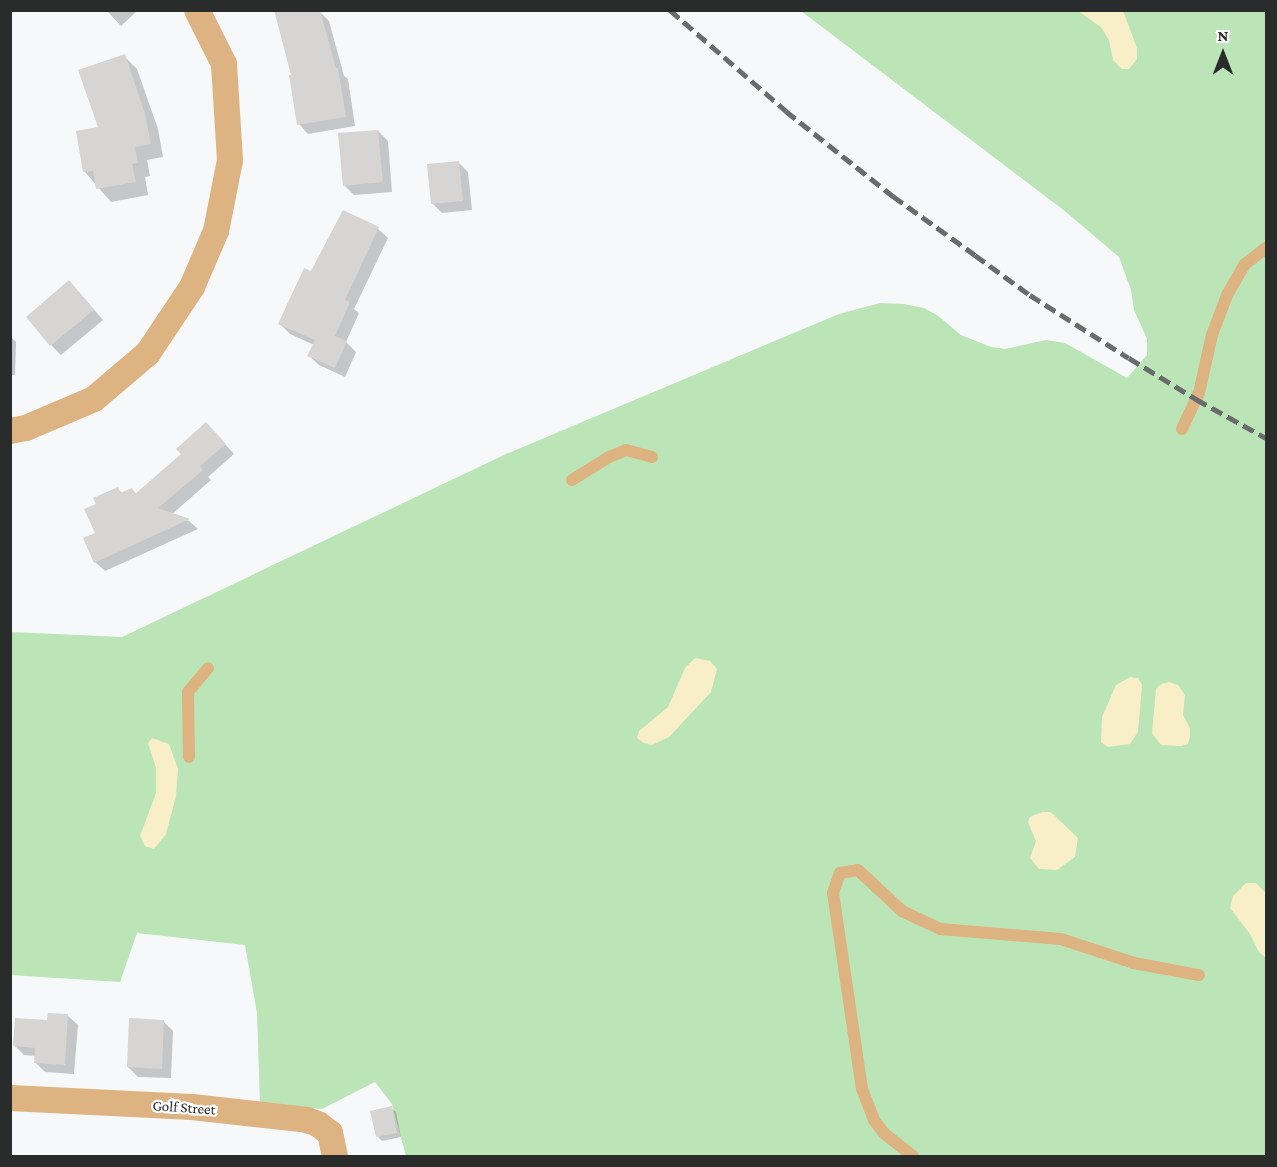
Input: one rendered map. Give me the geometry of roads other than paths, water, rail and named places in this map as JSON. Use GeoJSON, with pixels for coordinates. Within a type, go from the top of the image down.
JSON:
{"type":"FeatureCollection","features":[{"type":"Feature","properties":{"kind":"street"},"geometry":{"type":"LineString","coordinates":[[10,431],[26,428],[94,399],[148,353],[192,287],[216,231],[230,160],[224,64],[197,10]]}},
{"type":"Feature","properties":{"kind":"street","name":"Golf Street"},"geometry":{"type":"LineString","coordinates":[[10,1098],[192,1107],[307,1120],[318,1124],[330,1133],[334,1156]]}},
{"type":"Feature","properties":{"kind":"lane"},"geometry":{"type":"LineString","coordinates":[[1182,429],[1199,393],[1212,335],[1229,290],[1244,265],[1266,248]]}},
{"type":"Feature","properties":{"kind":"lane"},"geometry":{"type":"LineString","coordinates":[[572,480],[614,455],[634,450],[652,457]]}},
{"type":"Feature","properties":{"kind":"lane"},"geometry":{"type":"LineString","coordinates":[[189,758],[188,693],[208,668]]}},
{"type":"Feature","properties":{"kind":"lane"},"geometry":{"type":"LineString","coordinates":[[913,1156],[884,1133],[874,1120],[862,1089],[834,902],[836,877],[844,870],[858,870],[909,916],[940,929],[1061,939],[1134,963],[1199,975]]}},
{"type":"Feature","properties":{"kind":"railway"},"geometry":{"type":"LineString","coordinates":[[670,10],[786,111],[893,196],[1030,295],[1196,399],[1266,438]]}}]}
